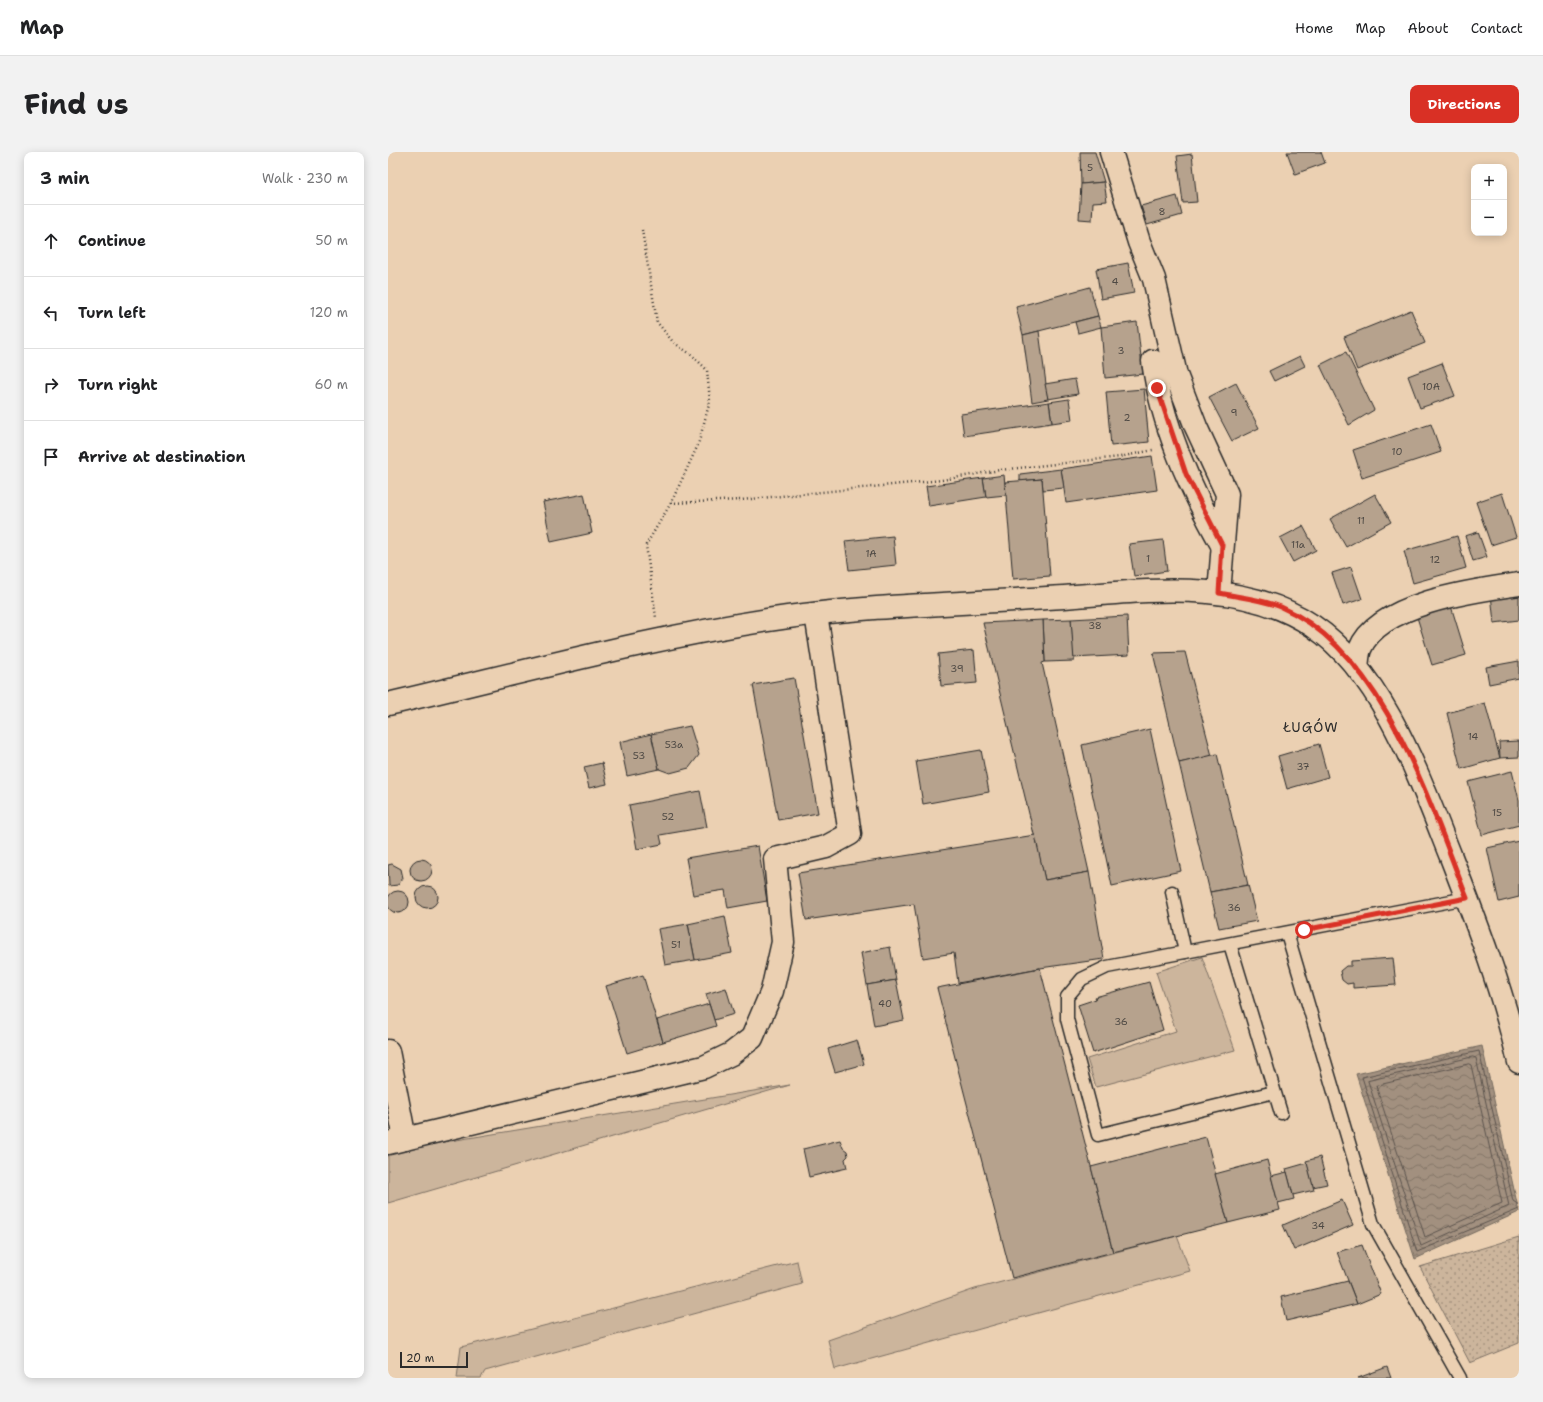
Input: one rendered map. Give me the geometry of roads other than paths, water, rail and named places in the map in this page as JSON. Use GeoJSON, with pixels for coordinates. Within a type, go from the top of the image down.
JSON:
{"type":"FeatureCollection","features":[{"type":"Feature","properties":{"kind":"street"},"geometry":{"type":"LineString","coordinates":[[1111,152],[1139,242],[1154,279],[1176,375],[1196,427],[1227,494],[1219,593]]}},
{"type":"Feature","properties":{"kind":"street"},"geometry":{"type":"LineString","coordinates":[[1153,361],[1157,388],[1175,446],[1186,474],[1222,545]]}},
{"type":"Feature","properties":{"kind":"street"},"geometry":{"type":"LineString","coordinates":[[1357,667],[1360,649],[1371,632],[1384,622],[1412,606],[1474,590],[1519,584]]}},
{"type":"Feature","properties":{"kind":"street"},"geometry":{"type":"LineString","coordinates":[[388,704],[659,640],[816,614],[1179,590],[1219,593],[1254,599],[1281,607],[1314,626],[1338,646],[1357,667],[1374,691],[1395,726],[1429,802],[1467,898],[1500,990],[1519,1062]]}},
{"type":"Feature","properties":{"kind":"street"},"geometry":{"type":"LineString","coordinates":[[388,1051],[396,1141],[704,1067],[731,1054],[752,1038],[772,991],[782,942],[774,858],[826,846],[850,834],[816,614]]}},
{"type":"Feature","properties":{"kind":"lane"},"geometry":{"type":"LineString","coordinates":[[1172,892],[1185,952]]}},
{"type":"Feature","properties":{"kind":"lane"},"geometry":{"type":"LineString","coordinates":[[1274,1092],[1098,1135],[1067,1019],[1067,997],[1082,979],[1107,967],[1467,898]]}},
{"type":"Feature","properties":{"kind":"lane"},"geometry":{"type":"LineString","coordinates":[[1287,933],[1373,1224],[1460,1378]]}},
{"type":"Feature","properties":{"kind":"lane"},"geometry":{"type":"LineString","coordinates":[[1230,944],[1281,1113]]}},
{"type":"Feature","properties":{"kind":"water"},"geometry":{"type":"Polygon","coordinates":[[[1482,1046],[1519,1212],[1415,1259],[1356,1074],[1482,1046]]]}},
{"type":"Feature","properties":{"kind":"district","name":"ŁUGÓW"},"geometry":{"type":"Point","coordinates":[1311,727]}}]}
